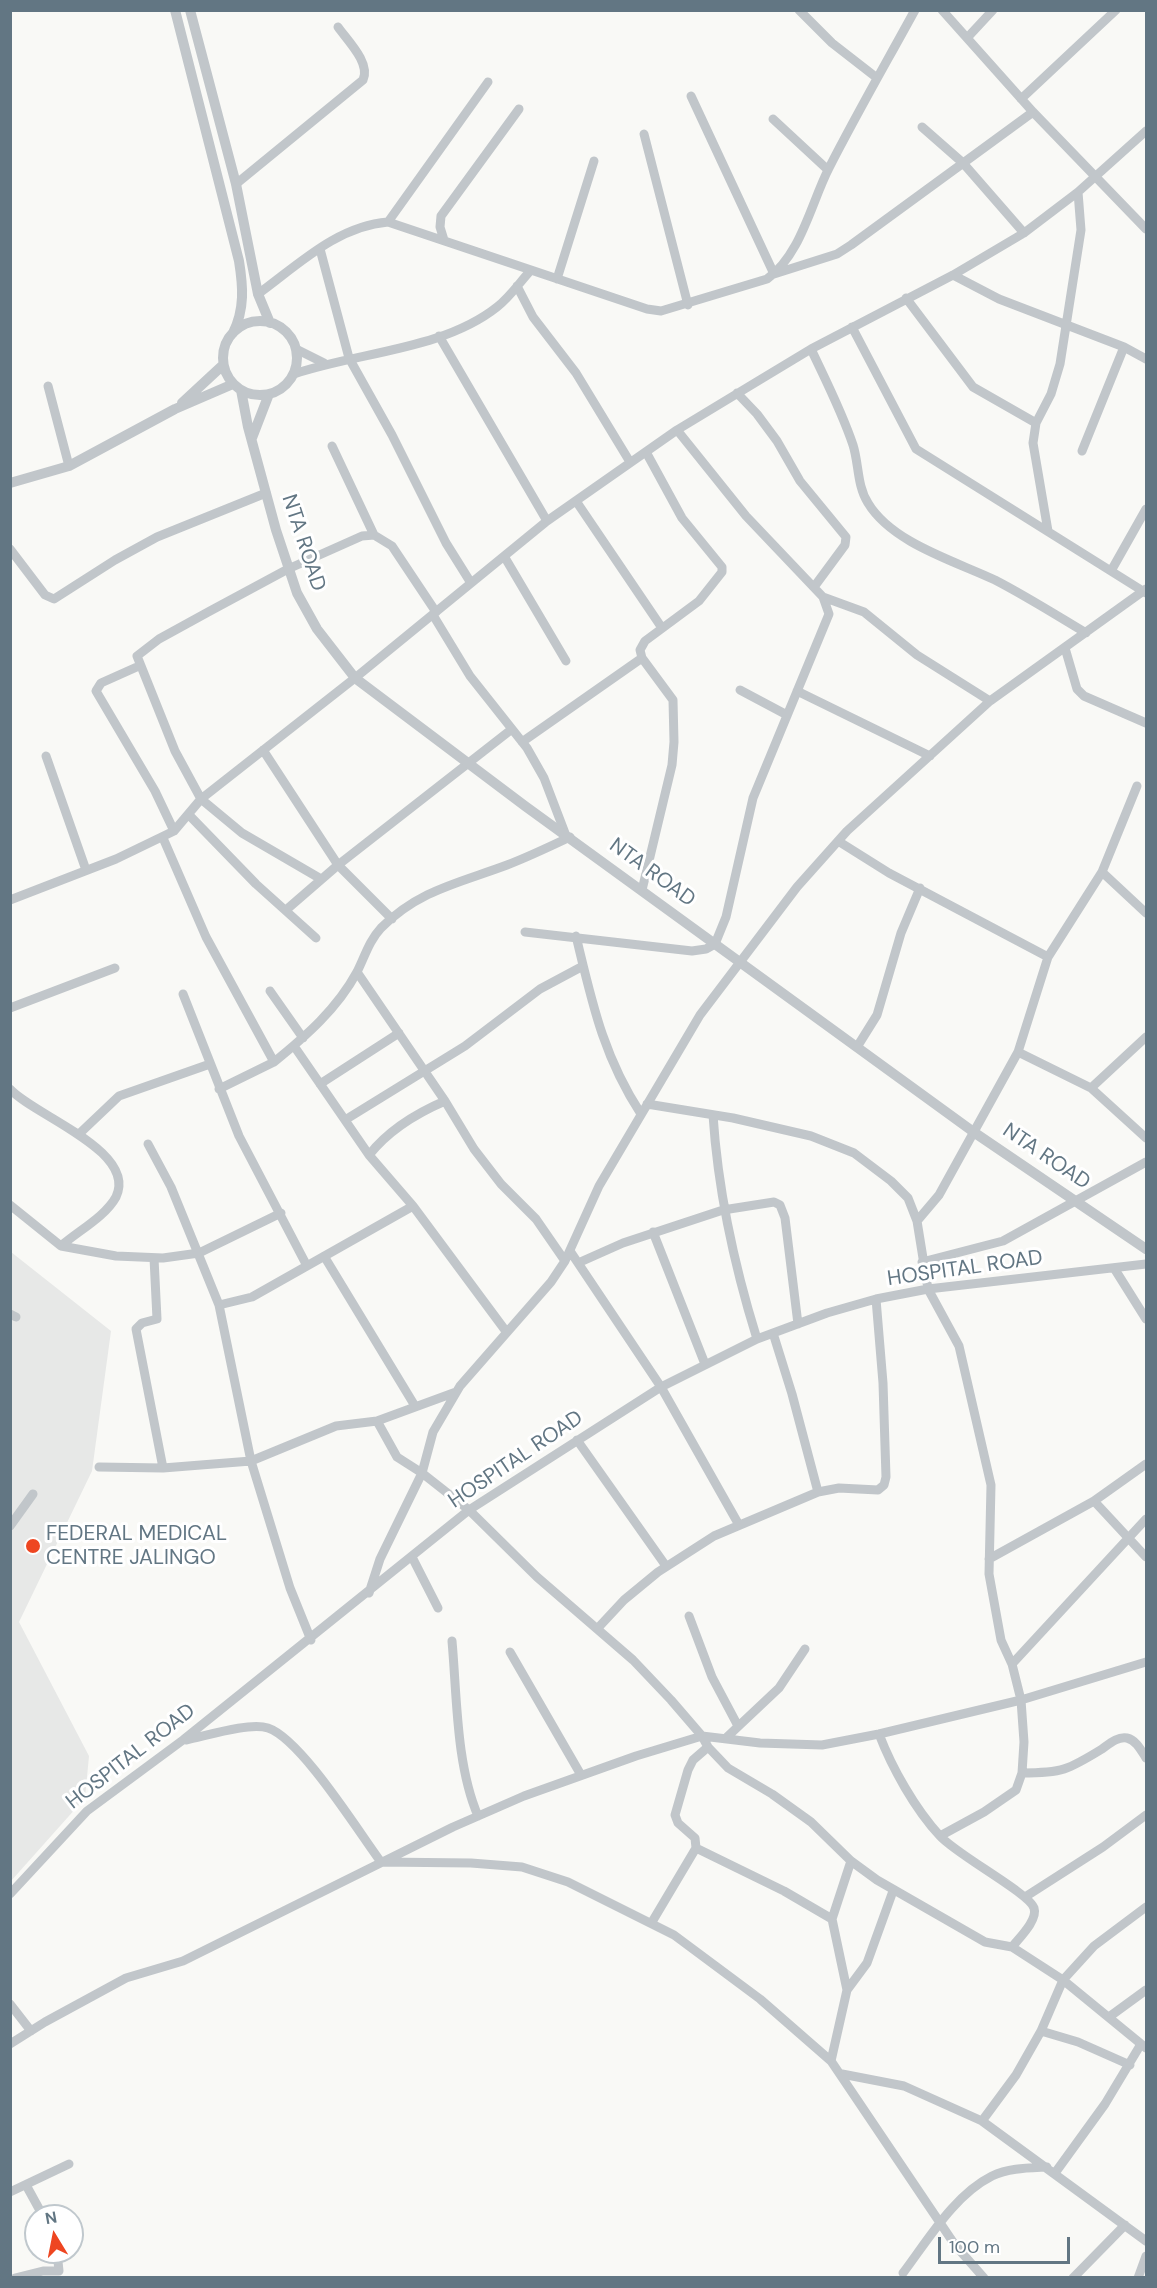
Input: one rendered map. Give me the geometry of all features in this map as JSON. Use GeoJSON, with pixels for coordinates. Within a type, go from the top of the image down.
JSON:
{"type":"FeatureCollection","features":[{"type":"Feature","properties":{"kind":"street"},"geometry":{"type":"LineString","coordinates":[[175,10],[239,261],[243,302],[240,319],[224,348],[223,365],[237,387],[259,396],[284,387],[294,374],[297,362],[296,350],[286,333],[270,323],[250,323],[233,333]]}},
{"type":"Feature","properties":{"kind":"street"},"geometry":{"type":"LineString","coordinates":[[190,10],[236,184],[258,294],[270,323]]}},
{"type":"Feature","properties":{"kind":"street"},"geometry":{"type":"LineString","coordinates":[[799,10],[808,15],[877,78]]}},
{"type":"Feature","properties":{"kind":"street"},"geometry":{"type":"LineString","coordinates":[[774,274],[792,250],[828,170],[915,10]]}},
{"type":"Feature","properties":{"kind":"street"},"geometry":{"type":"LineString","coordinates":[[942,10],[1033,112],[1146,229]]}},
{"type":"Feature","properties":{"kind":"street"},"geometry":{"type":"LineString","coordinates":[[967,38],[993,10]]}},
{"type":"Feature","properties":{"kind":"street"},"geometry":{"type":"LineString","coordinates":[[1021,99],[1116,10]]}},
{"type":"Feature","properties":{"kind":"street"},"geometry":{"type":"LineString","coordinates":[[236,184],[363,80],[366,74],[364,65],[338,27]]}},
{"type":"Feature","properties":{"kind":"street"},"geometry":{"type":"LineString","coordinates":[[388,222],[488,82]]}},
{"type":"Feature","properties":{"kind":"street"},"geometry":{"type":"LineString","coordinates":[[691,96],[774,274]]}},
{"type":"Feature","properties":{"kind":"street"},"geometry":{"type":"LineString","coordinates":[[444,240],[440,227],[444,209],[519,109]]}},
{"type":"Feature","properties":{"kind":"street"},"geometry":{"type":"LineString","coordinates":[[258,294],[320,249],[354,228],[388,222],[647,309],[662,311],[688,305],[760,283],[774,274],[837,254],[1033,112]]}},
{"type":"Feature","properties":{"kind":"street"},"geometry":{"type":"LineString","coordinates":[[773,120],[828,170]]}},
{"type":"Feature","properties":{"kind":"street"},"geometry":{"type":"LineString","coordinates":[[922,127],[963,163],[1024,233]]}},
{"type":"Feature","properties":{"kind":"street"},"geometry":{"type":"LineString","coordinates":[[10,900],[163,838],[174,831],[201,799],[355,678],[548,520],[630,462],[736,393],[810,349],[953,275],[1024,233],[1078,192],[1146,131]]}},
{"type":"Feature","properties":{"kind":"street"},"geometry":{"type":"LineString","coordinates":[[644,134],[688,305]]}},
{"type":"Feature","properties":{"kind":"street"},"geometry":{"type":"LineString","coordinates":[[557,279],[594,161]]}},
{"type":"Feature","properties":{"kind":"street"},"geometry":{"type":"LineString","coordinates":[[1048,531],[1034,456],[1036,423],[1051,394],[1060,364],[1064,325],[1081,230],[1078,192]]}},
{"type":"Feature","properties":{"kind":"street"},"geometry":{"type":"LineString","coordinates":[[320,249],[349,358],[392,435],[446,543],[471,583]]}},
{"type":"Feature","properties":{"kind":"street"},"geometry":{"type":"LineString","coordinates":[[294,374],[324,363],[394,349],[439,336],[474,322],[498,306],[531,270]]}},
{"type":"Feature","properties":{"kind":"street"},"geometry":{"type":"LineString","coordinates":[[953,275],[999,299],[1124,347],[1146,359]]}},
{"type":"Feature","properties":{"kind":"street"},"geometry":{"type":"LineString","coordinates":[[517,286],[533,317],[576,373],[630,462]]}},
{"type":"Feature","properties":{"kind":"street"},"geometry":{"type":"LineString","coordinates":[[906,298],[974,387],[1036,423]]}},
{"type":"Feature","properties":{"kind":"street"},"geometry":{"type":"LineString","coordinates":[[369,1593],[380,1558],[422,1473],[433,1432],[456,1392],[506,1330],[551,1282],[570,1251],[599,1186],[699,1015],[797,887],[838,841],[990,701],[1146,591],[916,449],[852,327]]}},
{"type":"Feature","properties":{"kind":"street"},"geometry":{"type":"LineString","coordinates":[[439,336],[548,520]]}},
{"type":"Feature","properties":{"kind":"street"},"geometry":{"type":"LineString","coordinates":[[1082,452],[1124,347]]}},
{"type":"Feature","properties":{"kind":"street"},"geometry":{"type":"LineString","coordinates":[[810,349],[840,409],[854,449],[863,494],[868,505],[914,543],[996,581],[1086,633]]}},
{"type":"Feature","properties":{"kind":"street"},"geometry":{"type":"LineString","coordinates":[[296,350],[324,363]]}},
{"type":"Feature","properties":{"kind":"street"},"geometry":{"type":"LineString","coordinates":[[175,409],[223,365]]}},
{"type":"Feature","properties":{"kind":"street"},"geometry":{"type":"LineString","coordinates":[[48,386],[69,465]]}},
{"type":"Feature","properties":{"kind":"street"},"geometry":{"type":"LineString","coordinates":[[10,483],[69,465],[175,409],[237,387]]}},
{"type":"Feature","properties":{"kind":"street","name":"NTA ROAD"},"geometry":{"type":"LineString","coordinates":[[237,387],[288,569],[317,629],[355,678],[466,762],[975,1133],[1146,1249]]}},
{"type":"Feature","properties":{"kind":"street"},"geometry":{"type":"LineString","coordinates":[[736,393],[757,414],[777,441],[800,481],[846,537],[845,545],[814,587]]}},
{"type":"Feature","properties":{"kind":"street"},"geometry":{"type":"LineString","coordinates":[[252,438],[269,394]]}},
{"type":"Feature","properties":{"kind":"street"},"geometry":{"type":"LineString","coordinates":[[525,932],[692,951],[706,949],[716,944],[726,917],[753,798],[829,614],[823,597],[746,516],[678,430]]}},
{"type":"Feature","properties":{"kind":"street"},"geometry":{"type":"LineString","coordinates":[[219,1089],[274,1062],[318,1026],[357,972],[368,945],[392,919],[426,894],[509,864],[567,835],[544,778],[522,742],[470,676],[435,613],[392,546],[374,535],[332,446]]}},
{"type":"Feature","properties":{"kind":"street"},"geometry":{"type":"LineString","coordinates":[[642,890],[672,765],[674,742],[673,700],[642,658],[640,650],[645,641],[699,601],[719,577],[722,567],[682,518],[646,452]]}},
{"type":"Feature","properties":{"kind":"street"},"geometry":{"type":"LineString","coordinates":[[10,549],[45,595],[54,599],[115,560],[158,537],[266,493]]}},
{"type":"Feature","properties":{"kind":"street"},"geometry":{"type":"LineString","coordinates":[[576,501],[662,628]]}},
{"type":"Feature","properties":{"kind":"street"},"geometry":{"type":"LineString","coordinates":[[1111,571],[1146,509]]}},
{"type":"Feature","properties":{"kind":"street"},"geometry":{"type":"LineString","coordinates":[[321,879],[242,833],[201,799],[175,751],[137,656],[140,652],[288,569],[362,536],[374,535]]}},
{"type":"Feature","properties":{"kind":"street"},"geometry":{"type":"LineString","coordinates":[[504,556],[566,661]]}},
{"type":"Feature","properties":{"kind":"street"},"geometry":{"type":"LineString","coordinates":[[823,597],[864,612],[917,655],[990,701]]}},
{"type":"Feature","properties":{"kind":"street"},"geometry":{"type":"LineString","coordinates":[[1065,648],[1077,689],[1084,696],[1146,723]]}},
{"type":"Feature","properties":{"kind":"street"},"geometry":{"type":"LineString","coordinates":[[522,742],[642,658]]}},
{"type":"Feature","properties":{"kind":"street"},"geometry":{"type":"LineString","coordinates":[[140,666],[101,683],[96,691],[155,792],[174,831]]}},
{"type":"Feature","properties":{"kind":"street"},"geometry":{"type":"LineString","coordinates":[[740,690],[787,715]]}},
{"type":"Feature","properties":{"kind":"street"},"geometry":{"type":"LineString","coordinates":[[797,691],[930,756]]}},
{"type":"Feature","properties":{"kind":"street"},"geometry":{"type":"LineString","coordinates":[[286,910],[466,762],[512,729]]}},
{"type":"Feature","properties":{"kind":"street"},"geometry":{"type":"LineString","coordinates":[[263,750],[338,865],[392,919]]}},
{"type":"Feature","properties":{"kind":"street"},"geometry":{"type":"LineString","coordinates":[[46,756],[86,870]]}},
{"type":"Feature","properties":{"kind":"street"},"geometry":{"type":"LineString","coordinates":[[917,1221],[939,1195],[1018,1052],[1048,957],[1102,872],[1137,786]]}},
{"type":"Feature","properties":{"kind":"street"},"geometry":{"type":"LineString","coordinates":[[189,815],[256,884],[316,938]]}},
{"type":"Feature","properties":{"kind":"street"},"geometry":{"type":"LineString","coordinates":[[163,838],[206,937],[274,1062]]}},
{"type":"Feature","properties":{"kind":"street"},"geometry":{"type":"LineString","coordinates":[[838,841],[889,873],[1048,957]]}},
{"type":"Feature","properties":{"kind":"street"},"geometry":{"type":"LineString","coordinates":[[1102,872],[1146,913]]}},
{"type":"Feature","properties":{"kind":"street"},"geometry":{"type":"LineString","coordinates":[[856,1047],[877,1015],[901,933],[920,888]]}},
{"type":"Feature","properties":{"kind":"street"},"geometry":{"type":"LineString","coordinates":[[576,936],[596,1021],[620,1082],[641,1114]]}},
{"type":"Feature","properties":{"kind":"street"},"geometry":{"type":"LineString","coordinates":[[345,1120],[425,1072],[540,989],[583,966]]}},
{"type":"Feature","properties":{"kind":"street"},"geometry":{"type":"LineString","coordinates":[[10,1008],[115,968]]}},
{"type":"Feature","properties":{"kind":"street"},"geometry":{"type":"LineString","coordinates":[[357,972],[445,1101],[474,1149],[501,1184],[536,1219],[565,1261]]}},
{"type":"Feature","properties":{"kind":"street"},"geometry":{"type":"LineString","coordinates":[[270,991],[303,1038]]}},
{"type":"Feature","properties":{"kind":"street"},"geometry":{"type":"LineString","coordinates":[[183,994],[239,1136],[307,1266]]}},
{"type":"Feature","properties":{"kind":"street"},"geometry":{"type":"LineString","coordinates":[[320,1084],[399,1033]]}},
{"type":"Feature","properties":{"kind":"street"},"geometry":{"type":"LineString","coordinates":[[1091,1089],[1146,1037]]}},
{"type":"Feature","properties":{"kind":"street"},"geometry":{"type":"LineString","coordinates":[[294,1046],[369,1155],[413,1206],[506,1330]]}},
{"type":"Feature","properties":{"kind":"street"},"geometry":{"type":"LineString","coordinates":[[1018,1052],[1091,1089],[1146,1138]]}},
{"type":"Feature","properties":{"kind":"street"},"geometry":{"type":"LineString","coordinates":[[80,1134],[119,1096],[210,1064]]}},
{"type":"Feature","properties":{"kind":"street"},"geometry":{"type":"LineString","coordinates":[[10,1089],[44,1114],[80,1134],[109,1159],[116,1171],[118,1184],[116,1196],[104,1212],[61,1246]]}},
{"type":"Feature","properties":{"kind":"street"},"geometry":{"type":"LineString","coordinates":[[369,1155],[380,1142],[426,1109],[445,1101]]}},
{"type":"Feature","properties":{"kind":"street"},"geometry":{"type":"LineString","coordinates":[[647,1104],[713,1115],[811,1136],[854,1153],[891,1181],[908,1198],[917,1221],[928,1289],[959,1346],[991,1485],[988,1574],[1001,1640],[1012,1664],[1021,1700],[1024,1742],[1022,1773],[1016,1790],[1010,1796],[940,1836]]}},
{"type":"Feature","properties":{"kind":"street"},"geometry":{"type":"LineString","coordinates":[[713,1115],[723,1210],[741,1286],[757,1339]]}},
{"type":"Feature","properties":{"kind":"street"},"geometry":{"type":"LineString","coordinates":[[148,1144],[171,1187],[219,1305],[251,1461],[290,1588],[311,1640]]}},
{"type":"Feature","properties":{"kind":"street"},"geometry":{"type":"LineString","coordinates":[[922,1262],[1003,1241],[1146,1162]]}},
{"type":"Feature","properties":{"kind":"street"},"geometry":{"type":"LineString","coordinates":[[578,1263],[653,1232],[723,1210],[774,1202],[780,1205],[785,1218],[798,1324]]}},
{"type":"Feature","properties":{"kind":"street"},"geometry":{"type":"LineString","coordinates":[[10,1205],[61,1246],[116,1256],[154,1258],[199,1253],[281,1213]]}},
{"type":"Feature","properties":{"kind":"street"},"geometry":{"type":"LineString","coordinates":[[219,1305],[252,1297],[413,1206]]}},
{"type":"Feature","properties":{"kind":"street"},"geometry":{"type":"LineString","coordinates":[[653,1232],[705,1364]]}},
{"type":"Feature","properties":{"kind":"street"},"geometry":{"type":"LineString","coordinates":[[570,1251],[661,1387],[739,1526]]}},
{"type":"Feature","properties":{"kind":"street"},"geometry":{"type":"LineString","coordinates":[[324,1256],[415,1406]]}},
{"type":"Feature","properties":{"kind":"street"},"geometry":{"type":"LineString","coordinates":[[154,1258],[157,1319],[142,1323],[136,1329],[162,1468]]}},
{"type":"Feature","properties":{"kind":"street","name":"HOSPITAL ROAD"},"geometry":{"type":"LineString","coordinates":[[10,1894],[87,1810],[183,1740],[311,1640],[469,1510],[661,1387],[757,1339],[876,1299],[928,1289],[1146,1264]]}},
{"type":"Feature","properties":{"kind":"street"},"geometry":{"type":"LineString","coordinates":[[1114,1268],[1146,1319]]}},
{"type":"Feature","properties":{"kind":"street"},"geometry":{"type":"LineString","coordinates":[[597,1629],[624,1600],[666,1566],[714,1536],[818,1492],[839,1488],[878,1490],[884,1485],[886,1477],[883,1383],[876,1299]]}},
{"type":"Feature","properties":{"kind":"street"},"geometry":{"type":"LineString","coordinates":[[772,1333],[792,1394],[818,1492]]}},
{"type":"Feature","properties":{"kind":"street"},"geometry":{"type":"LineString","coordinates":[[99,1467],[162,1468],[251,1461],[336,1426],[377,1421],[456,1392]]}},
{"type":"Feature","properties":{"kind":"street"},"geometry":{"type":"LineString","coordinates":[[377,1421],[397,1457],[422,1473],[469,1510],[537,1577],[640,1668],[728,1768],[772,1794],[811,1822],[851,1861],[893,1890],[985,1942],[1012,1947],[1063,1980],[1144,2046],[1105,2104],[1051,2170]]}},
{"type":"Feature","properties":{"kind":"street"},"geometry":{"type":"LineString","coordinates":[[577,1440],[666,1566]]}},
{"type":"Feature","properties":{"kind":"street"},"geometry":{"type":"LineString","coordinates":[[989,1559],[1094,1501],[1146,1464]]}},
{"type":"Feature","properties":{"kind":"street"},"geometry":{"type":"LineString","coordinates":[[10,1526],[33,1494]]}},
{"type":"Feature","properties":{"kind":"street"},"geometry":{"type":"LineString","coordinates":[[1094,1501],[1146,1557]]}},
{"type":"Feature","properties":{"kind":"street"},"geometry":{"type":"LineString","coordinates":[[1012,1664],[1146,1519]]}},
{"type":"Feature","properties":{"kind":"street"},"geometry":{"type":"LineString","coordinates":[[412,1557],[438,1608]]}},
{"type":"Feature","properties":{"kind":"street"},"geometry":{"type":"LineString","coordinates":[[689,1616],[712,1677],[738,1726]]}},
{"type":"Feature","properties":{"kind":"street"},"geometry":{"type":"LineString","coordinates":[[452,1641],[464,1764],[472,1801],[478,1816]]}},
{"type":"Feature","properties":{"kind":"street"},"geometry":{"type":"LineString","coordinates":[[727,1737],[779,1688],[805,1649]]}},
{"type":"Feature","properties":{"kind":"street"},"geometry":{"type":"LineString","coordinates":[[510,1652],[581,1775]]}},
{"type":"Feature","properties":{"kind":"street"},"geometry":{"type":"LineString","coordinates":[[10,2044],[126,1978],[183,1961],[478,1816],[581,1775],[702,1736],[727,1737],[760,1743],[822,1745],[879,1734],[1021,1700],[1146,1662]]}},
{"type":"Feature","properties":{"kind":"street"},"geometry":{"type":"LineString","coordinates":[[183,1740],[245,1728],[267,1728],[279,1734],[291,1743],[381,1862]]}},
{"type":"Feature","properties":{"kind":"street"},"geometry":{"type":"LineString","coordinates":[[879,1734],[890,1763],[940,1836],[968,1861],[1025,1897],[1034,1908],[1034,1916],[1012,1947]]}},
{"type":"Feature","properties":{"kind":"street"},"geometry":{"type":"LineString","coordinates":[[1022,1773],[1056,1773],[1077,1764],[1119,1738],[1128,1738],[1136,1743],[1146,1758]]}},
{"type":"Feature","properties":{"kind":"street"},"geometry":{"type":"LineString","coordinates":[[652,1922],[696,1848],[694,1838],[678,1823],[675,1815],[688,1770],[693,1760],[708,1747]]}},
{"type":"Feature","properties":{"kind":"street"},"geometry":{"type":"LineString","coordinates":[[1025,1897],[1103,1847],[1146,1815]]}},
{"type":"Feature","properties":{"kind":"street"},"geometry":{"type":"LineString","coordinates":[[696,1848],[784,1891],[832,1919]]}},
{"type":"Feature","properties":{"kind":"street"},"geometry":{"type":"LineString","coordinates":[[847,1990],[832,1919],[851,1861]]}},
{"type":"Feature","properties":{"kind":"street"},"geometry":{"type":"LineString","coordinates":[[381,1862],[471,1863],[522,1867],[568,1882],[674,1935],[760,1999],[842,2073],[955,2245],[984,2277]]}},
{"type":"Feature","properties":{"kind":"street"},"geometry":{"type":"LineString","coordinates":[[831,2061],[847,1990],[867,1963],[893,1890]]}},
{"type":"Feature","properties":{"kind":"street"},"geometry":{"type":"LineString","coordinates":[[982,2121],[1016,2075],[1041,2031],[1063,1980],[1094,1946],[1146,1907]]}},
{"type":"Feature","properties":{"kind":"street"},"geometry":{"type":"LineString","coordinates":[[1109,2017],[1146,1990]]}},
{"type":"Feature","properties":{"kind":"street"},"geometry":{"type":"LineString","coordinates":[[10,2004],[31,2031]]}},
{"type":"Feature","properties":{"kind":"street"},"geometry":{"type":"LineString","coordinates":[[1041,2031],[1078,2042],[1130,2065]]}},
{"type":"Feature","properties":{"kind":"street"},"geometry":{"type":"LineString","coordinates":[[842,2073],[904,2086],[982,2121],[1146,2241]]}},
{"type":"Feature","properties":{"kind":"street"},"geometry":{"type":"LineString","coordinates":[[12,2189],[26,2185],[69,2164]]}},
{"type":"Feature","properties":{"kind":"street"},"geometry":{"type":"LineString","coordinates":[[903,2273],[940,2223],[972,2190],[992,2176],[1017,2168],[1051,2170]]}},
{"type":"Feature","properties":{"kind":"street"},"geometry":{"type":"LineString","coordinates":[[26,2185],[36,2204]]}},
{"type":"Feature","properties":{"kind":"street"},"geometry":{"type":"LineString","coordinates":[[1072,2277],[1125,2225]]}},
{"type":"Feature","properties":{"kind":"street"},"geometry":{"type":"LineString","coordinates":[[1138,2277],[1146,2256]]}},
{"type":"Feature","properties":{"kind":"street"},"geometry":{"type":"LineString","coordinates":[[15,2277],[43,2271],[59,2271],[58,2264]]}},
{"type":"Feature","properties":{"kind":"shaded area","name":"FEDERAL MEDICAL CENTRE JALINGO"},"geometry":{"type":"Polygon","coordinates":[[[11,1252],[111,1331],[92,1471],[19,1622],[89,1756],[85,1798],[11,1881],[11,1252]]]}},
{"type":"Feature","properties":{"kind":"place","name":"FEDERAL MEDICAL CENTRE JALINGO"},"geometry":{"type":"Point","coordinates":[33,1546]}}]}
